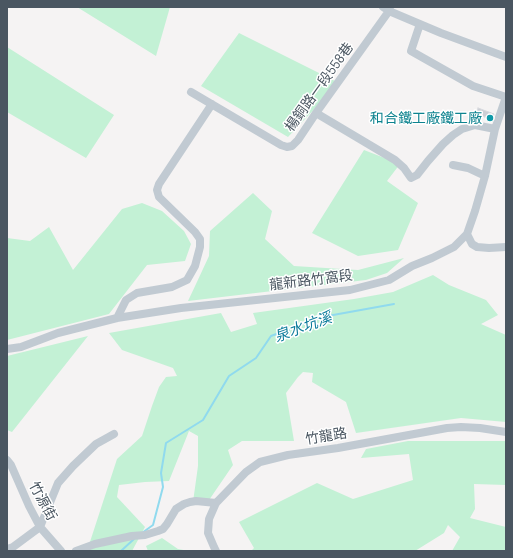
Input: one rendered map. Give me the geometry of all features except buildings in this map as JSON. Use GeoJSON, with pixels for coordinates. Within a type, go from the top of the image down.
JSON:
{"type":"FeatureCollection","features":[{"type":"Feature","properties":{"kind":"street"},"geometry":{"type":"LineString","coordinates":[[387,8],[441,33],[506,57]]}},
{"type":"Feature","properties":{"kind":"street","name":"楊銅路一段558巷"},"geometry":{"type":"LineString","coordinates":[[191,92],[281,145],[287,147],[292,146],[298,140],[387,8]]}},
{"type":"Feature","properties":{"kind":"street"},"geometry":{"type":"LineString","coordinates":[[420,24],[411,50],[473,86],[506,97]]}},
{"type":"Feature","properties":{"kind":"street","name":"龍新路竹窩段"},"geometry":{"type":"LineString","coordinates":[[7,349],[21,347],[58,333],[117,318],[181,308],[350,290],[389,280],[412,266],[454,247],[467,234],[485,176],[494,130],[506,97]]}},
{"type":"Feature","properties":{"kind":"street"},"geometry":{"type":"LineString","coordinates":[[117,318],[126,300],[137,293],[172,287],[187,280],[195,266],[200,247],[200,239],[195,232],[159,197],[157,190],[159,184],[212,104]]}},
{"type":"Feature","properties":{"kind":"street"},"geometry":{"type":"LineString","coordinates":[[316,113],[394,160],[404,168],[411,178],[418,175],[443,144],[462,129],[475,125],[494,130]]}},
{"type":"Feature","properties":{"kind":"street"},"geometry":{"type":"LineString","coordinates":[[453,165],[468,168],[485,176]]}},
{"type":"Feature","properties":{"kind":"street"},"geometry":{"type":"LineString","coordinates":[[467,234],[472,244],[477,247],[489,248],[506,246]]}},
{"type":"Feature","properties":{"kind":"street","name":"竹龍路"},"geometry":{"type":"LineString","coordinates":[[216,551],[208,533],[209,519],[216,503],[246,472],[260,462],[288,455],[338,448],[447,428],[480,428],[506,432]]}},
{"type":"Feature","properties":{"kind":"street"},"geometry":{"type":"LineString","coordinates":[[7,548],[13,547],[40,527],[58,484],[73,466],[96,444],[114,434]]}},
{"type":"Feature","properties":{"kind":"street","name":"竹源街"},"geometry":{"type":"LineString","coordinates":[[7,460],[11,465],[28,506],[40,527],[61,551]]}},
{"type":"Feature","properties":{"kind":"street"},"geometry":{"type":"LineString","coordinates":[[76,551],[95,544],[132,536],[145,535],[158,531],[167,524],[176,509],[184,504],[196,501],[216,503]]}},
{"type":"Feature","properties":{"kind":"green space"},"geometry":{"type":"Polygon","coordinates":[[[77,7],[170,7],[156,56],[77,7]]]}},
{"type":"Feature","properties":{"kind":"green space"},"geometry":{"type":"Polygon","coordinates":[[[239,33],[339,83],[288,137],[201,86],[239,33]]]}},
{"type":"Feature","properties":{"kind":"green space"},"geometry":{"type":"Polygon","coordinates":[[[7,47],[114,115],[86,158],[7,112],[7,47]]]}},
{"type":"Feature","properties":{"kind":"green space"},"geometry":{"type":"Polygon","coordinates":[[[364,150],[400,164],[387,181],[418,203],[398,250],[358,256],[312,233],[364,150]]]}},
{"type":"Feature","properties":{"kind":"green space"},"geometry":{"type":"Polygon","coordinates":[[[253,193],[272,211],[265,239],[294,266],[358,270],[404,258],[387,273],[366,280],[188,301],[209,256],[210,231],[253,193]]]}},
{"type":"Feature","properties":{"kind":"green space"},"geometry":{"type":"Polygon","coordinates":[[[142,203],[162,211],[184,231],[191,244],[185,261],[147,265],[109,314],[7,340],[7,238],[30,241],[49,227],[73,270],[122,209],[142,203]]]}},
{"type":"Feature","properties":{"kind":"green space"},"geometry":{"type":"Polygon","coordinates":[[[433,275],[449,285],[486,300],[498,315],[481,324],[506,335],[506,422],[461,418],[356,433],[346,402],[312,382],[313,373],[303,372],[286,393],[294,441],[242,441],[228,450],[233,465],[207,503],[193,502],[198,466],[198,436],[189,431],[169,481],[119,485],[117,497],[145,527],[132,551],[87,551],[117,459],[142,436],[159,387],[166,377],[177,376],[173,368],[122,350],[109,333],[221,313],[231,332],[257,324],[253,313],[393,292],[433,275]]]}},
{"type":"Feature","properties":{"kind":"green space"},"geometry":{"type":"Polygon","coordinates":[[[88,336],[12,432],[7,430],[7,356],[88,336]]]}},
{"type":"Feature","properties":{"kind":"green space"},"geometry":{"type":"Polygon","coordinates":[[[408,441],[506,441],[506,485],[474,484],[475,509],[470,518],[506,527],[506,551],[452,551],[460,537],[448,525],[444,533],[415,551],[251,551],[254,548],[239,522],[317,483],[353,499],[413,480],[409,454],[361,458],[366,449],[408,441]]]}},
{"type":"Feature","properties":{"kind":"green space"},"geometry":{"type":"Polygon","coordinates":[[[162,538],[178,549],[189,551],[148,551],[146,546],[162,538]]]}},
{"type":"Feature","properties":{"kind":"waterway","name":"泉水坑溪"},"geometry":{"type":"LineString","coordinates":[[142,533],[153,525],[163,487],[161,473],[166,443],[203,420],[229,376],[256,358],[271,336],[322,317],[394,304]]}},
{"type":"Feature","properties":{"kind":"waterway","name":"泉水坑溪"},"geometry":{"type":"LineString","coordinates":[[121,551],[134,539]]}},
{"type":"Feature","properties":{"kind":"place","name":"和合鐵工廠鐵工廠"},"geometry":{"type":"Point","coordinates":[490,118]}}]}
